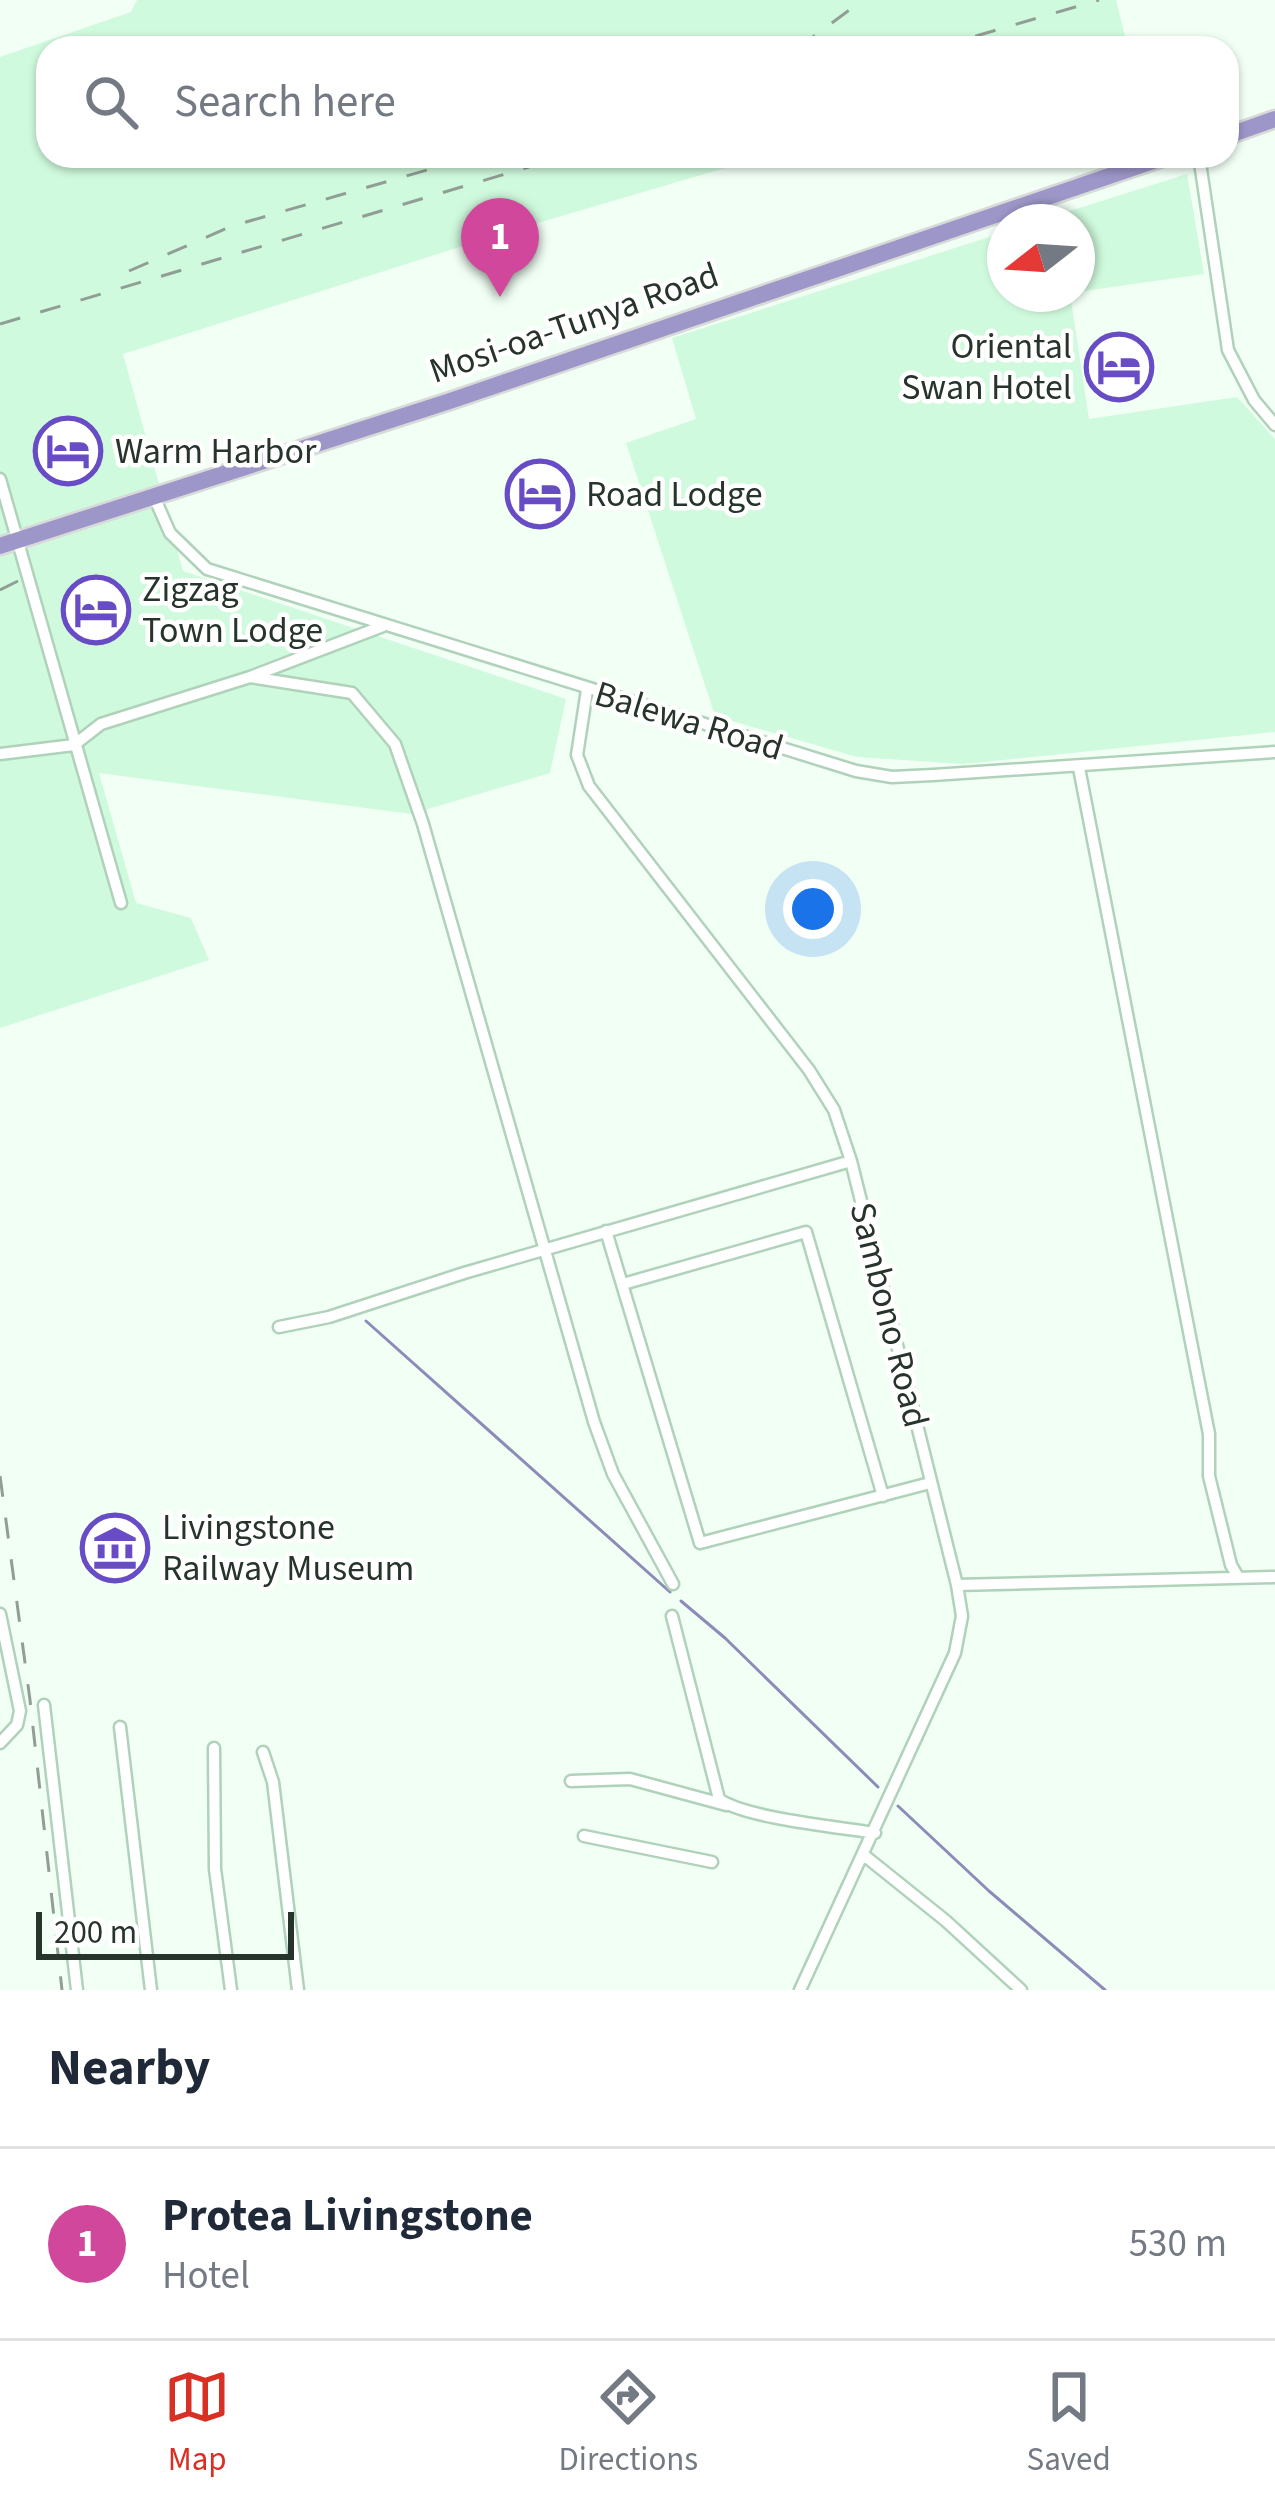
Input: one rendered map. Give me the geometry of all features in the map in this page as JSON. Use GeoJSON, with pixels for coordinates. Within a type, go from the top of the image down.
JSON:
{"type":"FeatureCollection","features":[{"type":"Feature","properties":{"kind":"highway"},"geometry":{"type":"LineString","coordinates":[[1239,132],[1275,119]]}},
{"type":"Feature","properties":{"kind":"highway","name":"Mosi-oa-Tunya Road"},"geometry":{"type":"LineString","coordinates":[[8,544],[155,500],[1133,168]]}},
{"type":"Feature","properties":{"kind":"street"},"geometry":{"type":"LineString","coordinates":[[1201,168],[1228,350],[1254,400],[1275,425]]}},
{"type":"Feature","properties":{"kind":"street"},"geometry":{"type":"LineString","coordinates":[[0,479],[8,544],[122,903]]}},
{"type":"Feature","properties":{"kind":"street","name":"Balewa Road"},"geometry":{"type":"LineString","coordinates":[[155,500],[170,533],[207,569],[587,690],[874,774],[1078,768],[1275,752]]}},
{"type":"Feature","properties":{"kind":"street"},"geometry":{"type":"LineString","coordinates":[[0,754],[74,745],[101,724],[250,677],[383,626]]}},
{"type":"Feature","properties":{"kind":"street"},"geometry":{"type":"LineString","coordinates":[[250,677],[352,693],[395,744],[423,824],[493,1077],[547,1249],[575,1362],[606,1456],[673,1584]]}},
{"type":"Feature","properties":{"kind":"street","name":"Sambono Road"},"geometry":{"type":"LineString","coordinates":[[587,690],[577,755],[589,786],[809,1070],[834,1110],[851,1161],[957,1585],[962,1616],[955,1653],[800,1990]]}},
{"type":"Feature","properties":{"kind":"street"},"geometry":{"type":"LineString","coordinates":[[1078,768],[1209,1434],[1209,1476],[1238,1577]]}},
{"type":"Feature","properties":{"kind":"street"},"geometry":{"type":"LineString","coordinates":[[279,1327],[328,1317],[851,1161]]}},
{"type":"Feature","properties":{"kind":"street"},"geometry":{"type":"LineString","coordinates":[[606,1231],[700,1543],[930,1483]]}},
{"type":"Feature","properties":{"kind":"street"},"geometry":{"type":"LineString","coordinates":[[623,1284],[806,1232],[883,1496]]}},
{"type":"Feature","properties":{"kind":"street"},"geometry":{"type":"LineString","coordinates":[[957,1585],[1275,1576]]}},
{"type":"Feature","properties":{"kind":"street"},"geometry":{"type":"LineString","coordinates":[[0,1614],[20,1712],[17,1725],[0,1743]]}},
{"type":"Feature","properties":{"kind":"street"},"geometry":{"type":"LineString","coordinates":[[672,1616],[716,1790],[726,1804]]}},
{"type":"Feature","properties":{"kind":"street"},"geometry":{"type":"LineString","coordinates":[[44,1706],[77,1990]]}},
{"type":"Feature","properties":{"kind":"street"},"geometry":{"type":"LineString","coordinates":[[120,1727],[151,1990]]}},
{"type":"Feature","properties":{"kind":"street"},"geometry":{"type":"LineString","coordinates":[[214,1748],[215,1869],[231,1990]]}},
{"type":"Feature","properties":{"kind":"street"},"geometry":{"type":"LineString","coordinates":[[263,1752],[273,1782],[298,1990]]}},
{"type":"Feature","properties":{"kind":"street"},"geometry":{"type":"LineString","coordinates":[[571,1781],[630,1779],[726,1804],[875,1833]]}},
{"type":"Feature","properties":{"kind":"street"},"geometry":{"type":"LineString","coordinates":[[584,1836],[712,1862]]}},
{"type":"Feature","properties":{"kind":"street"},"geometry":{"type":"LineString","coordinates":[[865,1856],[1021,1990]]}},
{"type":"Feature","properties":{"kind":"shaded area"},"geometry":{"type":"Polygon","coordinates":[[[137,0],[1116,0],[1125,36],[61,36],[131,12],[137,0]]]}},
{"type":"Feature","properties":{"kind":"shaded area"},"geometry":{"type":"Polygon","coordinates":[[[36,45],[36,168],[725,168],[123,354],[183,571],[566,699],[550,773],[411,814],[99,773],[136,903],[191,918],[209,960],[0,1028],[0,57],[36,45]]]}},
{"type":"Feature","properties":{"kind":"shaded area"},"geometry":{"type":"Polygon","coordinates":[[[1187,174],[1204,274],[1095,289],[1092,204],[1187,174]]]}},
{"type":"Feature","properties":{"kind":"shaded area"},"geometry":{"type":"Polygon","coordinates":[[[987,238],[987,312],[1073,312],[1089,419],[1237,397],[1275,439],[1275,732],[964,764],[857,757],[715,716],[626,443],[696,419],[672,338],[987,238]]]}},
{"type":"Feature","properties":{"kind":"waterway"},"geometry":{"type":"LineString","coordinates":[[366,1321],[670,1592]]}},
{"type":"Feature","properties":{"kind":"waterway"},"geometry":{"type":"LineString","coordinates":[[681,1601],[878,1787]]}},
{"type":"Feature","properties":{"kind":"waterway"},"geometry":{"type":"LineString","coordinates":[[898,1806],[1105,1990]]}},
{"type":"Feature","properties":{"kind":"railway"},"geometry":{"type":"LineString","coordinates":[[814,36],[863,0]]}},
{"type":"Feature","properties":{"kind":"railway"},"geometry":{"type":"LineString","coordinates":[[976,36],[1099,0]]}},
{"type":"Feature","properties":{"kind":"railway"},"geometry":{"type":"LineString","coordinates":[[129,271],[232,226],[434,168]]}},
{"type":"Feature","properties":{"kind":"railway"},"geometry":{"type":"LineString","coordinates":[[0,324],[526,168]]}},
{"type":"Feature","properties":{"kind":"railway"},"geometry":{"type":"LineString","coordinates":[[0,590],[18,581]]}},
{"type":"Feature","properties":{"kind":"railway"},"geometry":{"type":"LineString","coordinates":[[0,1476],[62,1990]]}},
{"type":"Feature","properties":{"kind":"place","name":"Protea Livingstone"},"geometry":{"type":"Point","coordinates":[500,297]}},
{"type":"Feature","properties":{"kind":"place","name":"Oriental Swan Hotel"},"geometry":{"type":"Point","coordinates":[1119,367]}},
{"type":"Feature","properties":{"kind":"place","name":"Warm Harbor"},"geometry":{"type":"Point","coordinates":[68,451]}},
{"type":"Feature","properties":{"kind":"place","name":"Road Lodge"},"geometry":{"type":"Point","coordinates":[540,494]}},
{"type":"Feature","properties":{"kind":"place","name":"Zigzag Town Lodge"},"geometry":{"type":"Point","coordinates":[96,610]}},
{"type":"Feature","properties":{"kind":"place","name":"Livingstone Railway Museum"},"geometry":{"type":"Point","coordinates":[115,1548]}}]}
